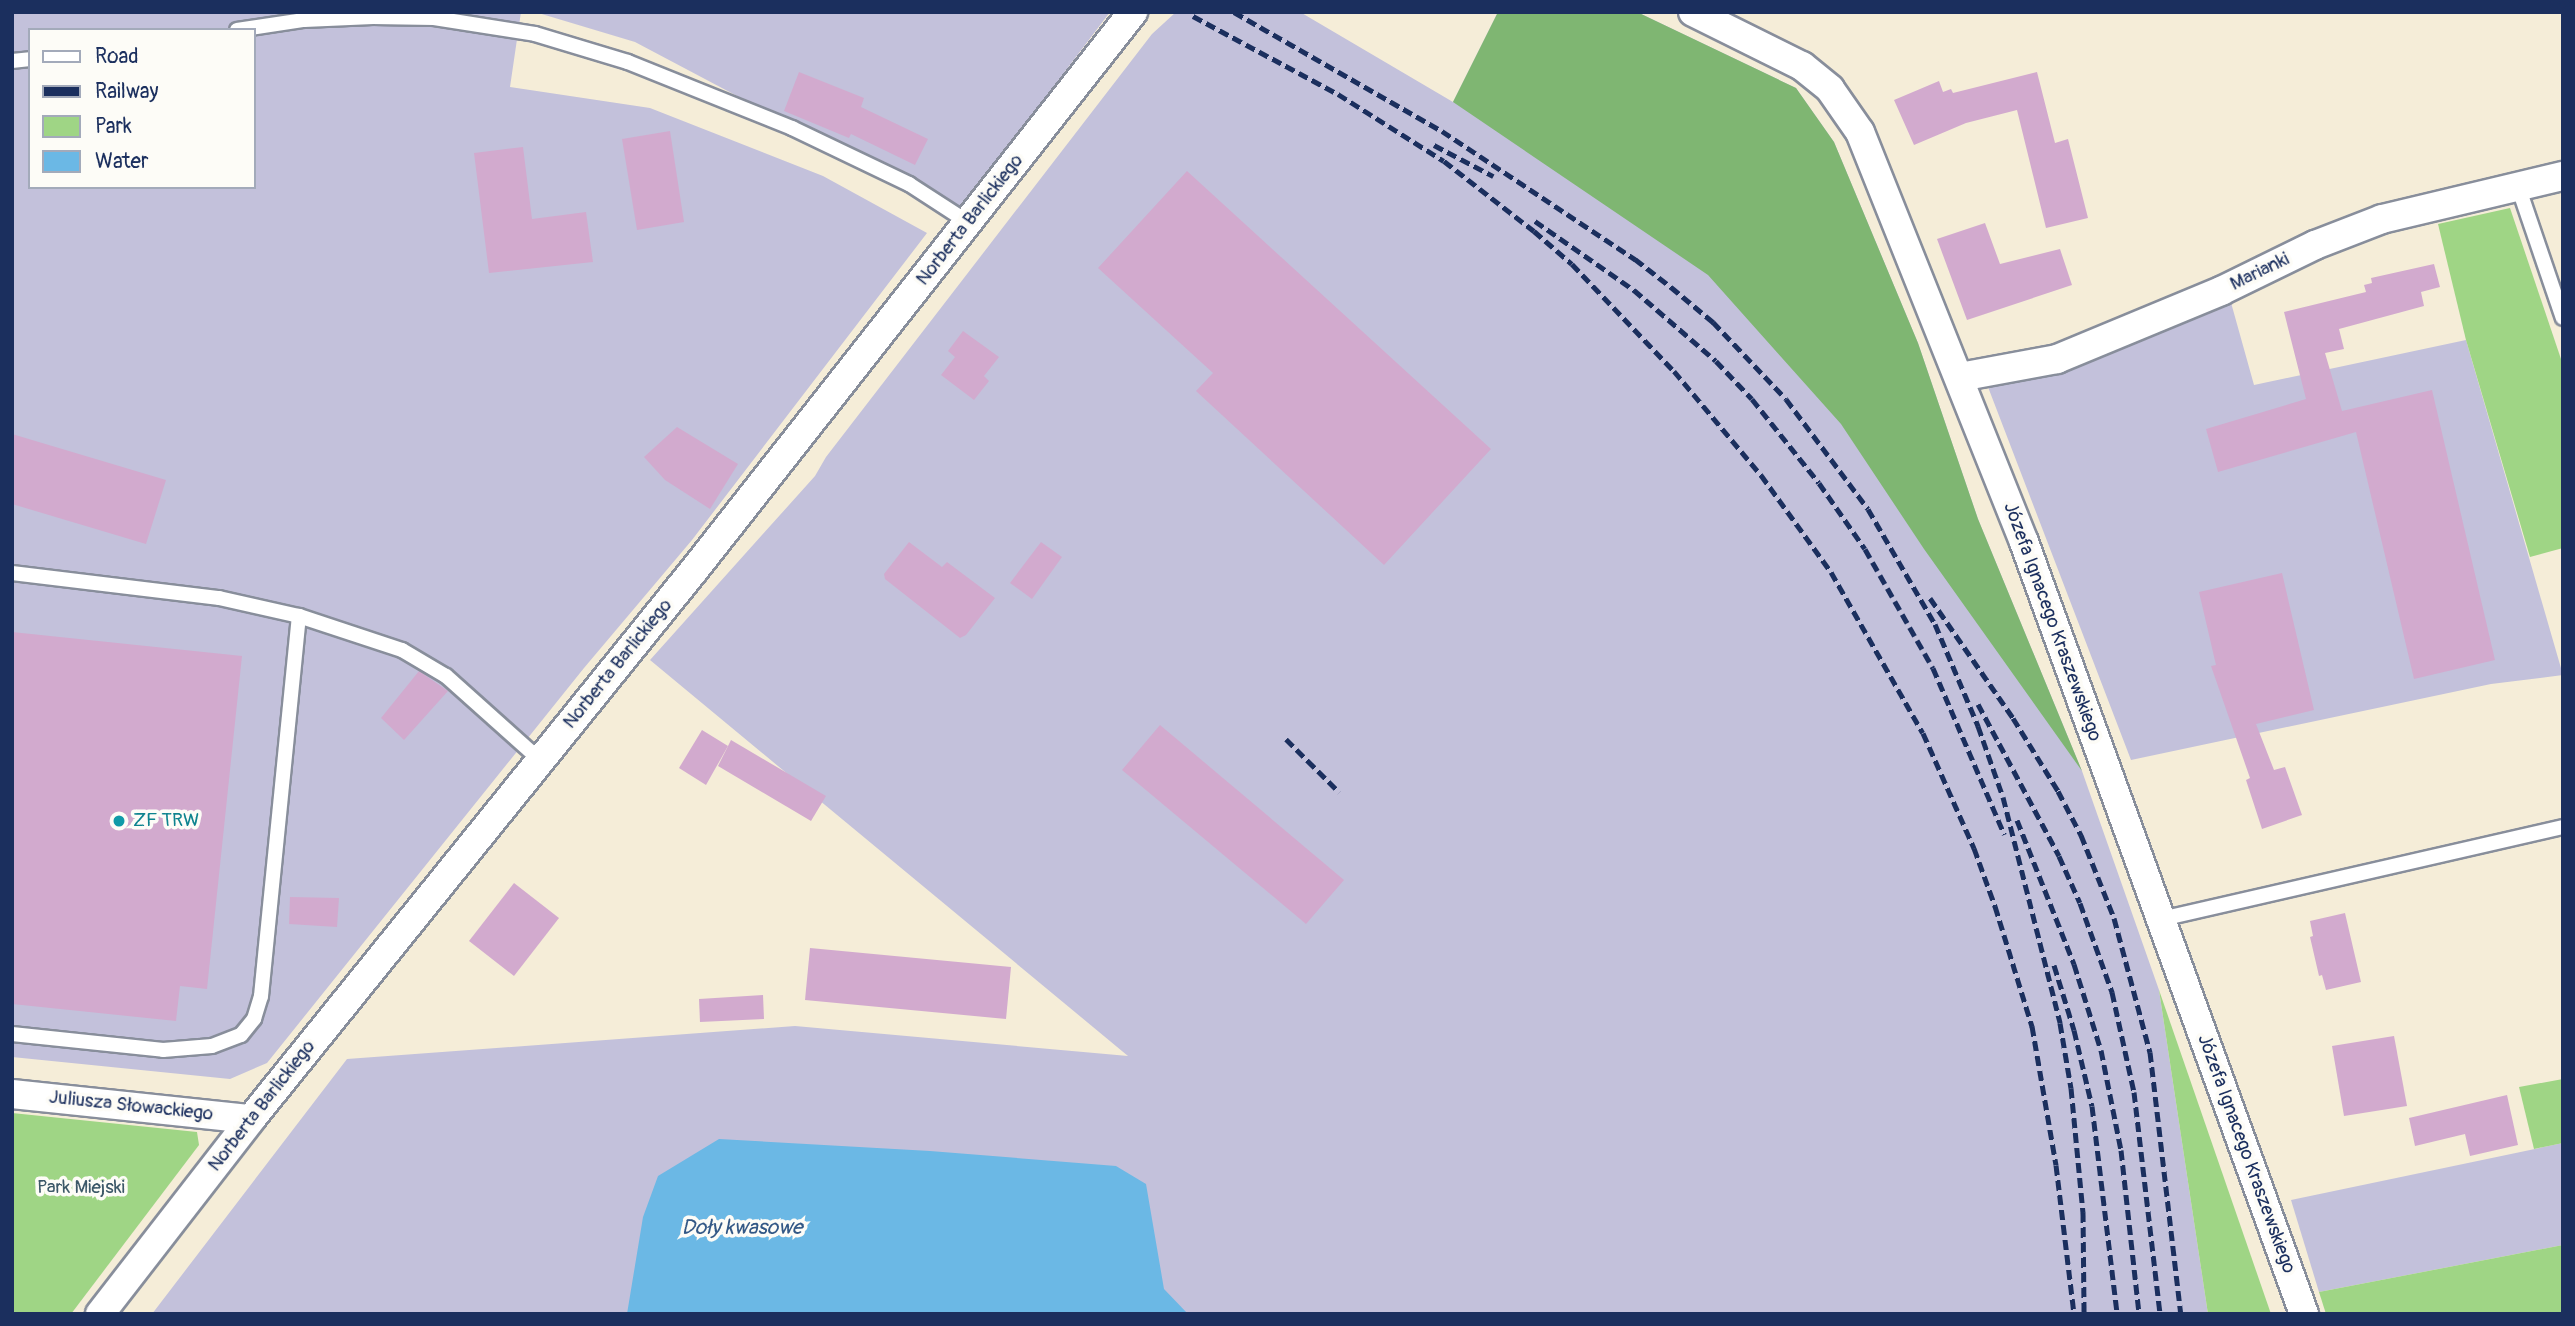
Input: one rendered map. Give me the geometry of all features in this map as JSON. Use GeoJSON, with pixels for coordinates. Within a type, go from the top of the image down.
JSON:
{"type":"FeatureCollection","features":[{"type":"Feature","properties":{"kind":"street","name":"Norberta Barlickiego"},"geometry":{"type":"LineString","coordinates":[[100,1314],[251,1119],[969,223],[1133,12]]}},
{"type":"Feature","properties":{"kind":"street","name":"Józefa Ignacego Kraszewskiego"},"geometry":{"type":"LineString","coordinates":[[1693,12],[1802,66],[1843,104],[1860,132],[1960,377],[2304,1314]]}},
{"type":"Feature","properties":{"kind":"street","name":"Marianki"},"geometry":{"type":"LineString","coordinates":[[1960,377],[2057,359],[2221,290],[2315,245],[2382,219],[2519,189],[2563,176]]}},
{"type":"Feature","properties":{"kind":"street","name":"Juliusza Słowackiego"},"geometry":{"type":"LineString","coordinates":[[12,1094],[251,1119]]}},
{"type":"Feature","properties":{"kind":"lane"},"geometry":{"type":"LineString","coordinates":[[254,28],[339,18],[434,18],[494,26],[570,43],[697,89],[836,147],[909,184],[969,223]]}},
{"type":"Feature","properties":{"kind":"lane"},"geometry":{"type":"LineString","coordinates":[[2519,189],[2563,318]]}},
{"type":"Feature","properties":{"kind":"lane"},"geometry":{"type":"LineString","coordinates":[[12,573],[219,598],[299,615],[402,650],[446,676],[540,760]]}},
{"type":"Feature","properties":{"kind":"lane"},"geometry":{"type":"LineString","coordinates":[[12,1034],[163,1050],[212,1046],[241,1035],[254,1019],[261,996],[299,615]]}},
{"type":"Feature","properties":{"kind":"lane"},"geometry":{"type":"LineString","coordinates":[[2161,919],[2563,827]]}},
{"type":"Feature","properties":{"kind":"shaded area"},"geometry":{"type":"Polygon","coordinates":[[[12,12],[521,12],[510,87],[650,108],[823,176],[927,233],[692,540],[584,668],[267,1063],[230,1079],[12,1057],[12,12]]]}},
{"type":"Feature","properties":{"kind":"shaded area"},"geometry":{"type":"Polygon","coordinates":[[[535,12],[1110,12],[958,213],[635,42],[535,12]]]}},
{"type":"Feature","properties":{"kind":"shaded area"},"geometry":{"type":"Polygon","coordinates":[[[1176,12],[1300,12],[1453,102],[1498,12],[1637,12],[1796,88],[1834,142],[1918,343],[1978,519],[2082,771],[2159,990],[2208,1314],[152,1314],[347,1059],[795,1026],[1128,1056],[650,660],[815,476],[826,457],[1152,34],[1176,12]]]}},
{"type":"Feature","properties":{"kind":"shaded area"},"geometry":{"type":"Polygon","coordinates":[[[2230,299],[2254,385],[2466,340],[2563,675],[2491,684],[2131,760],[1988,387],[2065,371],[2230,299]]]}},
{"type":"Feature","properties":{"kind":"shaded area"},"geometry":{"type":"Polygon","coordinates":[[[2563,1143],[2563,1245],[2319,1292],[2291,1200],[2563,1143]]]}},
{"type":"Feature","properties":{"kind":"green space"},"geometry":{"type":"Polygon","coordinates":[[[1498,12],[1637,12],[1796,88],[1834,142],[1918,343],[1978,519],[2082,771],[1924,549],[1841,424],[1708,275],[1453,102],[1498,12]]]}},
{"type":"Feature","properties":{"kind":"green space"},"geometry":{"type":"Polygon","coordinates":[[[2510,208],[2563,365],[2563,548],[2530,557],[2466,340],[2438,224],[2510,208]]]}},
{"type":"Feature","properties":{"kind":"green space"},"geometry":{"type":"Polygon","coordinates":[[[2159,990],[2271,1314],[2208,1314],[2159,990]]]}},
{"type":"Feature","properties":{"kind":"green space"},"geometry":{"type":"Polygon","coordinates":[[[2563,1079],[2563,1143],[2534,1149],[2519,1087],[2563,1079]]]}},
{"type":"Feature","properties":{"kind":"green space","name":"Park Miejski"},"geometry":{"type":"Polygon","coordinates":[[[12,1113],[197,1132],[199,1145],[71,1314],[12,1314],[12,1113]]]}},
{"type":"Feature","properties":{"kind":"green space"},"geometry":{"type":"Polygon","coordinates":[[[2563,1245],[2563,1314],[2326,1314],[2319,1292],[2563,1245]]]}},
{"type":"Feature","properties":{"kind":"water","name":"Doły kwasowe"},"geometry":{"type":"Polygon","coordinates":[[[719,1139],[930,1151],[1116,1166],[1146,1184],[1164,1289],[1188,1314],[627,1314],[643,1217],[658,1176],[719,1139]]]}},
{"type":"Feature","properties":{"kind":"building"},"geometry":{"type":"Polygon","coordinates":[[[799,72],[864,98],[861,107],[928,139],[915,165],[851,134],[849,138],[784,111],[799,72]]]}},
{"type":"Feature","properties":{"kind":"building"},"geometry":{"type":"Polygon","coordinates":[[[2037,72],[2055,143],[2068,139],[2088,218],[2046,228],[2017,110],[1966,123],[1914,145],[1894,100],[1939,81],[1943,92],[1951,89],[1953,93],[2037,72]]]}},
{"type":"Feature","properties":{"kind":"building"},"geometry":{"type":"Polygon","coordinates":[[[670,131],[684,222],[637,230],[622,139],[670,131]]]}},
{"type":"Feature","properties":{"kind":"building"},"geometry":{"type":"Polygon","coordinates":[[[523,147],[532,219],[586,212],[593,262],[489,273],[474,153],[523,147]]]}},
{"type":"Feature","properties":{"kind":"building"},"geometry":{"type":"Polygon","coordinates":[[[1187,171],[1491,449],[1384,565],[1196,391],[1213,373],[1098,268],[1187,171]]]}},
{"type":"Feature","properties":{"kind":"building"},"geometry":{"type":"Polygon","coordinates":[[[1985,223],[2000,264],[2060,249],[2072,285],[1967,320],[1937,239],[1985,223]]]}},
{"type":"Feature","properties":{"kind":"building"},"geometry":{"type":"Polygon","coordinates":[[[2434,264],[2440,287],[2421,292],[2424,306],[2339,329],[2344,349],[2325,353],[2342,411],[2432,390],[2495,660],[2414,679],[2356,432],[2218,472],[2206,429],[2306,399],[2284,312],[2366,292],[2364,285],[2372,283],[2371,278],[2434,264]]]}},
{"type":"Feature","properties":{"kind":"building"},"geometry":{"type":"Polygon","coordinates":[[[963,331],[999,357],[984,376],[989,381],[974,400],[941,375],[955,357],[948,351],[963,331]]]}},
{"type":"Feature","properties":{"kind":"building"},"geometry":{"type":"Polygon","coordinates":[[[677,427],[738,464],[710,509],[665,480],[644,457],[677,427]]]}},
{"type":"Feature","properties":{"kind":"building"},"geometry":{"type":"Polygon","coordinates":[[[12,434],[166,480],[146,544],[12,504],[12,434]]]}},
{"type":"Feature","properties":{"kind":"building"},"geometry":{"type":"Polygon","coordinates":[[[909,542],[942,567],[947,562],[995,598],[966,635],[960,638],[885,579],[884,574],[909,542]]]}},
{"type":"Feature","properties":{"kind":"building"},"geometry":{"type":"Polygon","coordinates":[[[1041,542],[1062,557],[1032,599],[1010,583],[1041,542]]]}},
{"type":"Feature","properties":{"kind":"building"},"geometry":{"type":"Polygon","coordinates":[[[2282,573],[2314,710],[2256,724],[2274,770],[2285,767],[2302,815],[2262,829],[2246,780],[2250,778],[2211,666],[2216,665],[2199,592],[2282,573]]]}},
{"type":"Feature","properties":{"kind":"building","name":"ZF TRW"},"geometry":{"type":"Polygon","coordinates":[[[12,632],[242,656],[207,989],[180,986],[176,1021],[12,1004],[12,632]]]}},
{"type":"Feature","properties":{"kind":"building"},"geometry":{"type":"Polygon","coordinates":[[[419,671],[448,691],[404,740],[381,718],[419,671]]]}},
{"type":"Feature","properties":{"kind":"building"},"geometry":{"type":"Polygon","coordinates":[[[1160,725],[1344,880],[1306,924],[1122,770],[1160,725]]]}},
{"type":"Feature","properties":{"kind":"building"},"geometry":{"type":"Polygon","coordinates":[[[702,730],[728,746],[706,785],[679,768],[702,730]]]}},
{"type":"Feature","properties":{"kind":"building"},"geometry":{"type":"Polygon","coordinates":[[[731,740],[826,796],[811,821],[718,766],[731,740]]]}},
{"type":"Feature","properties":{"kind":"building"},"geometry":{"type":"Polygon","coordinates":[[[514,883],[559,918],[514,976],[469,941],[514,883]]]}},
{"type":"Feature","properties":{"kind":"building"},"geometry":{"type":"Polygon","coordinates":[[[290,897],[339,898],[337,927],[289,924],[290,897]]]}},
{"type":"Feature","properties":{"kind":"building"},"geometry":{"type":"Polygon","coordinates":[[[2345,913],[2361,982],[2326,990],[2322,975],[2319,976],[2310,937],[2313,936],[2310,921],[2345,913]]]}},
{"type":"Feature","properties":{"kind":"building"},"geometry":{"type":"Polygon","coordinates":[[[810,948],[1011,967],[1006,1019],[805,1000],[810,948]]]}},
{"type":"Feature","properties":{"kind":"building"},"geometry":{"type":"Polygon","coordinates":[[[763,995],[764,1019],[700,1022],[699,999],[763,995]]]}},
{"type":"Feature","properties":{"kind":"building"},"geometry":{"type":"Polygon","coordinates":[[[2394,1036],[2407,1106],[2344,1116],[2332,1046],[2394,1036]]]}},
{"type":"Feature","properties":{"kind":"building"},"geometry":{"type":"Polygon","coordinates":[[[2507,1095],[2518,1145],[2470,1156],[2465,1134],[2415,1146],[2409,1118],[2507,1095]]]}},
{"type":"Feature","properties":{"kind":"railway"},"geometry":{"type":"LineString","coordinates":[[1234,12],[1442,131],[1635,259],[1671,287],[1713,322],[1786,399],[1868,509],[1935,624],[1978,726],[2003,797],[2060,1023],[2071,1088],[2083,1212],[2084,1314]]}},
{"type":"Feature","properties":{"kind":"railway"},"geometry":{"type":"LineString","coordinates":[[1193,16],[1338,94],[1444,161],[1572,264],[1674,371],[1761,475],[1831,572],[1923,733],[1974,848],[1995,906],[2032,1026],[2056,1165],[2074,1314]]}},
{"type":"Feature","properties":{"kind":"railway"},"geometry":{"type":"LineString","coordinates":[[1434,145],[1493,176]]}},
{"type":"Feature","properties":{"kind":"railway"},"geometry":{"type":"LineString","coordinates":[[1535,221],[1634,290],[1716,361],[1752,399],[1819,483],[1865,549],[1933,668],[2004,834]]}},
{"type":"Feature","properties":{"kind":"railway"},"geometry":{"type":"LineString","coordinates":[[1930,598],[2013,718],[2058,791],[2081,835],[2114,918],[2150,1052],[2181,1314]]}},
{"type":"Feature","properties":{"kind":"railway"},"geometry":{"type":"LineString","coordinates":[[1978,704],[2059,856],[2080,903],[2112,992],[2134,1092],[2160,1314]]}},
{"type":"Feature","properties":{"kind":"railway"},"geometry":{"type":"LineString","coordinates":[[1286,739],[1339,792]]}},
{"type":"Feature","properties":{"kind":"railway"},"geometry":{"type":"LineString","coordinates":[[2017,820],[2074,964],[2101,1050],[2121,1150],[2139,1314]]}},
{"type":"Feature","properties":{"kind":"railway"},"geometry":{"type":"LineString","coordinates":[[2054,965],[2074,1030],[2092,1106],[2117,1314]]}},
{"type":"Feature","properties":{"kind":"place","name":"ZF TRW"},"geometry":{"type":"Point","coordinates":[119,821]}}]}
